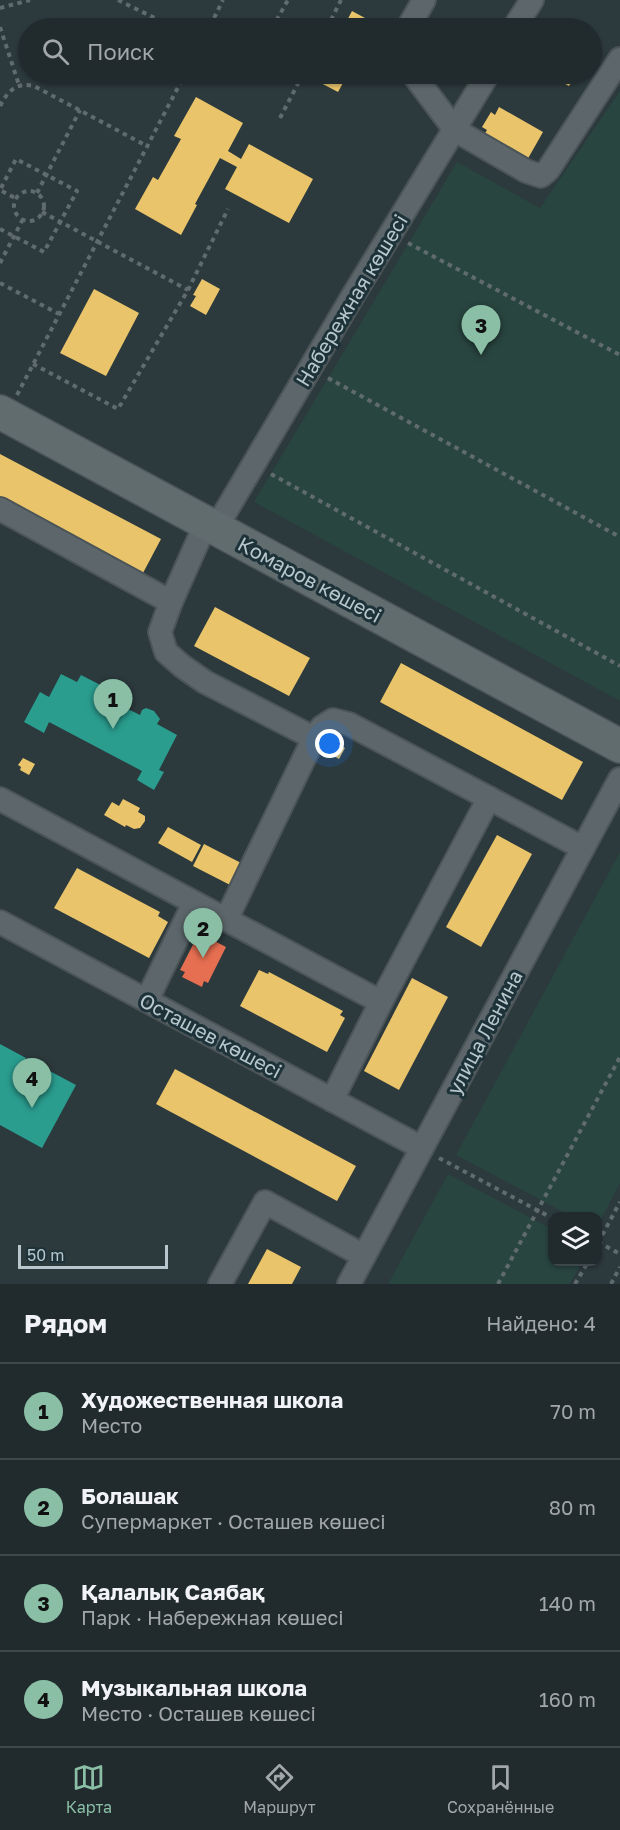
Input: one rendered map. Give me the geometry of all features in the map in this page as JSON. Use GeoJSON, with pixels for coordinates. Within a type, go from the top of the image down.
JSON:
{"type":"FeatureCollection","features":[{"type":"Feature","properties":{"kind":"street"},"geometry":{"type":"LineString","coordinates":[[414,18],[424,0]]}},
{"type":"Feature","properties":{"kind":"street"},"geometry":{"type":"LineString","coordinates":[[520,18],[532,0]]}},
{"type":"Feature","properties":{"kind":"street"},"geometry":{"type":"LineString","coordinates":[[421,84],[455,129],[526,171],[541,176],[548,170],[620,59]]}},
{"type":"Feature","properties":{"kind":"street","name":"Набережная көшесі"},"geometry":{"type":"LineString","coordinates":[[314,738],[206,682],[182,666],[166,652],[160,632],[171,602],[211,525],[253,464],[482,84]]}},
{"type":"Feature","properties":{"kind":"street","name":"Комаров көшесі"},"geometry":{"type":"LineString","coordinates":[[3,414],[620,746]]}},
{"type":"Feature","properties":{"kind":"street"},"geometry":{"type":"LineString","coordinates":[[0,509],[171,602]]}},
{"type":"Feature","properties":{"kind":"street"},"geometry":{"type":"LineString","coordinates":[[225,920],[314,738],[322,726],[333,720],[349,724],[583,848]]}},
{"type":"Feature","properties":{"kind":"street","name":"улица Ленина"},"geometry":{"type":"LineString","coordinates":[[349,1284],[620,779]]}},
{"type":"Feature","properties":{"kind":"street"},"geometry":{"type":"LineString","coordinates":[[332,1100],[489,798]]}},
{"type":"Feature","properties":{"kind":"street"},"geometry":{"type":"LineString","coordinates":[[0,799],[381,1002]]}},
{"type":"Feature","properties":{"kind":"street"},"geometry":{"type":"LineString","coordinates":[[147,1000],[194,903]]}},
{"type":"Feature","properties":{"kind":"street","name":"Осташев көшесі"},"geometry":{"type":"LineString","coordinates":[[0,922],[422,1148]]}},
{"type":"Feature","properties":{"kind":"street"},"geometry":{"type":"LineString","coordinates":[[220,1284],[265,1202],[364,1256]]}},
{"type":"Feature","properties":{"kind":"path"},"geometry":{"type":"LineString","coordinates":[[0,8],[30,0]]}},
{"type":"Feature","properties":{"kind":"path"},"geometry":{"type":"LineString","coordinates":[[118,0],[155,18]]}},
{"type":"Feature","properties":{"kind":"path"},"geometry":{"type":"LineString","coordinates":[[214,18],[223,0]]}},
{"type":"Feature","properties":{"kind":"path"},"geometry":{"type":"LineString","coordinates":[[278,18],[288,0]]}},
{"type":"Feature","properties":{"kind":"path"},"geometry":{"type":"LineString","coordinates":[[332,18],[341,0]]}},
{"type":"Feature","properties":{"kind":"path"},"geometry":{"type":"LineString","coordinates":[[0,27],[18,82]]}},
{"type":"Feature","properties":{"kind":"path"},"geometry":{"type":"LineString","coordinates":[[3,414],[33,364],[180,84]]}},
{"type":"Feature","properties":{"kind":"path"},"geometry":{"type":"LineString","coordinates":[[280,118],[298,84]]}},
{"type":"Feature","properties":{"kind":"path"},"geometry":{"type":"LineString","coordinates":[[0,106],[6,94],[19,85],[34,86],[147,146]]}},
{"type":"Feature","properties":{"kind":"path"},"geometry":{"type":"LineString","coordinates":[[37,193],[80,110]]}},
{"type":"Feature","properties":{"kind":"path"},"geometry":{"type":"LineString","coordinates":[[0,229],[44,252],[77,191],[16,159],[0,190],[17,199]]}},
{"type":"Feature","properties":{"kind":"path"},"geometry":{"type":"LineString","coordinates":[[24,192],[37,193],[44,203],[42,212],[32,220],[23,219],[16,211],[17,199],[24,192]]}},
{"type":"Feature","properties":{"kind":"path"},"geometry":{"type":"LineString","coordinates":[[33,364],[118,409],[188,290],[228,209]]}},
{"type":"Feature","properties":{"kind":"path"},"geometry":{"type":"LineString","coordinates":[[42,212],[188,290]]}},
{"type":"Feature","properties":{"kind":"path"},"geometry":{"type":"LineString","coordinates":[[0,263],[23,219]]}},
{"type":"Feature","properties":{"kind":"path"},"geometry":{"type":"LineString","coordinates":[[391,234],[620,355]]}},
{"type":"Feature","properties":{"kind":"path"},"geometry":{"type":"LineString","coordinates":[[0,283],[59,314]]}},
{"type":"Feature","properties":{"kind":"path"},"geometry":{"type":"LineString","coordinates":[[310,368],[620,537]]}},
{"type":"Feature","properties":{"kind":"path"},"geometry":{"type":"LineString","coordinates":[[253,464],[620,666]]}},
{"type":"Feature","properties":{"kind":"path"},"geometry":{"type":"LineString","coordinates":[[498,1284],[620,1056]]}},
{"type":"Feature","properties":{"kind":"path"},"geometry":{"type":"LineString","coordinates":[[422,1148],[548,1216]]}},
{"type":"Feature","properties":{"kind":"path"},"geometry":{"type":"LineString","coordinates":[[602,1235],[620,1202]]}},
{"type":"Feature","properties":{"kind":"path"},"geometry":{"type":"LineString","coordinates":[[602,1244],[620,1254]]}},
{"type":"Feature","properties":{"kind":"path"},"geometry":{"type":"LineString","coordinates":[[575,1284],[586,1266]]}},
{"type":"Feature","properties":{"kind":"path"},"geometry":{"type":"LineString","coordinates":[[611,1284],[620,1267]]}},
{"type":"Feature","properties":{"kind":"green space"},"geometry":{"type":"Polygon","coordinates":[[[620,91],[620,701],[254,502],[457,162],[540,208],[620,91]]]}},
{"type":"Feature","properties":{"kind":"green space"},"geometry":{"type":"Polygon","coordinates":[[[620,852],[620,1183],[602,1217],[602,1212],[563,1212],[456,1155],[620,852]]]}},
{"type":"Feature","properties":{"kind":"green space"},"geometry":{"type":"Polygon","coordinates":[[[448,1174],[548,1227],[548,1266],[580,1266],[570,1284],[388,1284],[448,1174]]]}},
{"type":"Feature","properties":{"kind":"building: Жильё"},"geometry":{"type":"Polygon","coordinates":[[[352,11],[365,18],[348,18],[352,11]]]}},
{"type":"Feature","properties":{"kind":"building: Жильё"},"geometry":{"type":"Polygon","coordinates":[[[323,84],[342,84],[338,92],[323,84]]]}},
{"type":"Feature","properties":{"kind":"building: Жильё"},"geometry":{"type":"Polygon","coordinates":[[[196,97],[243,123],[228,151],[241,159],[249,144],[313,179],[289,223],[225,189],[237,167],[220,158],[181,235],[135,209],[153,177],[158,180],[181,139],[174,136],[196,97]]]}},
{"type":"Feature","properties":{"kind":"building: Жильё"},"geometry":{"type":"Polygon","coordinates":[[[499,107],[543,132],[526,162],[482,138],[487,130],[482,127],[491,112],[495,115],[499,107]]]}},
{"type":"Feature","properties":{"kind":"building: Жильё"},"geometry":{"type":"Polygon","coordinates":[[[202,279],[220,289],[206,315],[190,306],[202,279]]]}},
{"type":"Feature","properties":{"kind":"building: Жильё"},"geometry":{"type":"Polygon","coordinates":[[[94,289],[139,313],[106,376],[60,353],[94,289]]]}},
{"type":"Feature","properties":{"kind":"building: Жильё"},"geometry":{"type":"Polygon","coordinates":[[[0,454],[161,539],[143,573],[0,497],[0,454]]]}},
{"type":"Feature","properties":{"kind":"building: Жильё"},"geometry":{"type":"Polygon","coordinates":[[[215,607],[310,658],[289,696],[194,646],[215,607]]]}},
{"type":"Feature","properties":{"kind":"building: Жильё"},"geometry":{"type":"Polygon","coordinates":[[[401,663],[583,762],[562,800],[380,702],[401,663]]]}},
{"type":"Feature","properties":{"kind":"building: Жильё"},"geometry":{"type":"Polygon","coordinates":[[[336,743],[345,748],[339,759],[330,754],[336,743]]]}},
{"type":"Feature","properties":{"kind":"building: Жильё"},"geometry":{"type":"Polygon","coordinates":[[[23,758],[35,764],[29,775],[20,770],[21,767],[18,765],[23,758]]]}},
{"type":"Feature","properties":{"kind":"building: Жильё"},"geometry":{"type":"Polygon","coordinates":[[[123,799],[140,808],[138,812],[145,816],[145,821],[140,828],[134,829],[126,825],[125,827],[104,815],[112,802],[119,806],[123,799]]]}},
{"type":"Feature","properties":{"kind":"building: Жильё"},"geometry":{"type":"Polygon","coordinates":[[[168,827],[201,845],[192,862],[158,843],[168,827]]]}},
{"type":"Feature","properties":{"kind":"building: Жильё"},"geometry":{"type":"Polygon","coordinates":[[[497,835],[532,854],[481,947],[446,927],[497,835]]]}},
{"type":"Feature","properties":{"kind":"building: Жильё"},"geometry":{"type":"Polygon","coordinates":[[[204,844],[247,866],[236,888],[193,866],[204,844]]]}},
{"type":"Feature","properties":{"kind":"building: Жильё"},"geometry":{"type":"Polygon","coordinates":[[[77,868],[160,912],[158,916],[168,922],[149,958],[54,908],[77,868]]]}},
{"type":"Feature","properties":{"kind":"building: Жильё"},"geometry":{"type":"Polygon","coordinates":[[[259,970],[268,974],[269,972],[343,1011],[340,1015],[345,1018],[327,1052],[240,1006],[259,970]]]}},
{"type":"Feature","properties":{"kind":"building: Жильё"},"geometry":{"type":"Polygon","coordinates":[[[412,978],[448,997],[399,1090],[364,1071],[412,978]]]}},
{"type":"Feature","properties":{"kind":"building: Жильё"},"geometry":{"type":"Polygon","coordinates":[[[175,1069],[356,1166],[337,1201],[156,1104],[175,1069]]]}},
{"type":"Feature","properties":{"kind":"building: Жильё"},"geometry":{"type":"Polygon","coordinates":[[[267,1249],[301,1267],[292,1284],[248,1284],[267,1249]]]}},
{"type":"Feature","properties":{"kind":"building: Торговля"},"geometry":{"type":"Polygon","coordinates":[[[199,933],[226,947],[208,983],[204,981],[202,987],[182,977],[185,972],[180,970],[199,933]]]}},
{"type":"Feature","properties":{"kind":"building: Школы"},"geometry":{"type":"Polygon","coordinates":[[[61,674],[77,682],[81,675],[118,694],[114,702],[140,715],[146,708],[154,711],[160,719],[157,724],[177,735],[159,770],[164,772],[154,790],[137,780],[142,771],[49,722],[44,733],[24,722],[40,692],[49,697],[61,674]]]}},
{"type":"Feature","properties":{"kind":"building: Школы"},"geometry":{"type":"Polygon","coordinates":[[[0,1044],[26,1058],[14,1080],[15,1084],[23,1089],[24,1086],[34,1091],[46,1069],[76,1085],[42,1148],[0,1125],[0,1044]]]}},
{"type":"Feature","properties":{"kind":"place","name":"Қалалық Саябақ"},"geometry":{"type":"Point","coordinates":[481,355]}},
{"type":"Feature","properties":{"kind":"place","name":"Художественная школа"},"geometry":{"type":"Point","coordinates":[113,729]}},
{"type":"Feature","properties":{"kind":"place","name":"Болашак"},"geometry":{"type":"Point","coordinates":[203,958]}},
{"type":"Feature","properties":{"kind":"place","name":"Музыкальная школа"},"geometry":{"type":"Point","coordinates":[32,1108]}}]}
